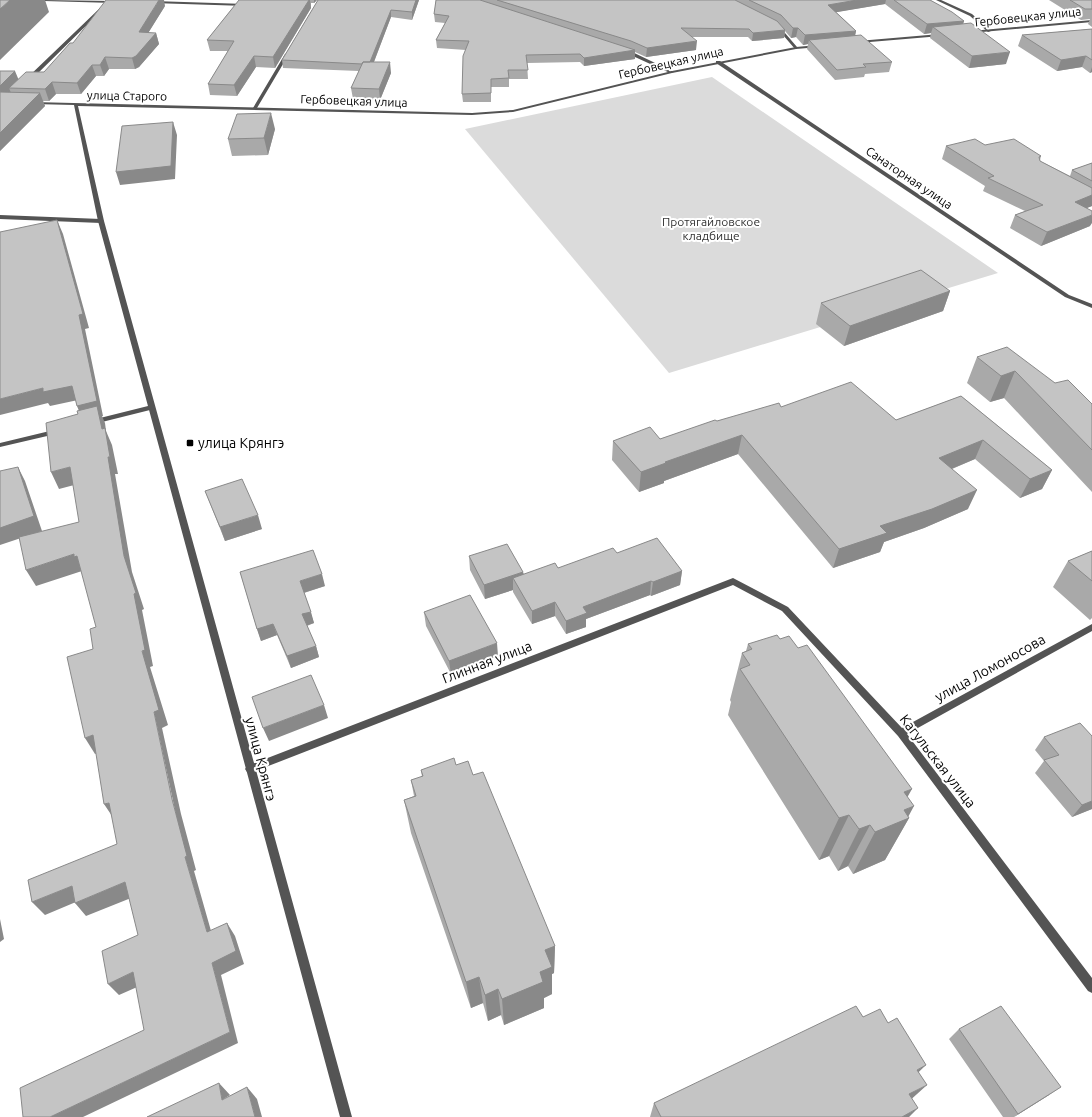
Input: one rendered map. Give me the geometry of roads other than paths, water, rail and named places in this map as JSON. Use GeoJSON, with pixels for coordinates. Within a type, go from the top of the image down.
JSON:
{"type":"FeatureCollection","features":[{"type":"Feature","properties":{"kind":"street"},"geometry":{"type":"LineString","coordinates":[[44,0],[116,2]]}},
{"type":"Feature","properties":{"kind":"street"},"geometry":{"type":"LineString","coordinates":[[938,0],[971,15],[989,31]]}},
{"type":"Feature","properties":{"kind":"street"},"geometry":{"type":"LineString","coordinates":[[27,81],[109,1]]}},
{"type":"Feature","properties":{"kind":"street"},"geometry":{"type":"LineString","coordinates":[[148,2],[251,5]]}},
{"type":"Feature","properties":{"kind":"street","name":"Гербовецкая улица"},"geometry":{"type":"LineString","coordinates":[[966,33],[1092,21]]}},
{"type":"Feature","properties":{"kind":"street"},"geometry":{"type":"LineString","coordinates":[[772,24],[778,27],[796,48]]}},
{"type":"Feature","properties":{"kind":"street"},"geometry":{"type":"LineString","coordinates":[[850,43],[942,35]]}},
{"type":"Feature","properties":{"kind":"street","name":"Гербовецкая улица"},"geometry":{"type":"LineString","coordinates":[[255,108],[472,114],[513,111],[718,62],[796,48],[826,45]]}},
{"type":"Feature","properties":{"kind":"street"},"geometry":{"type":"LineString","coordinates":[[255,108],[291,47]]}},
{"type":"Feature","properties":{"kind":"street"},"geometry":{"type":"LineString","coordinates":[[620,49],[672,72]]}},
{"type":"Feature","properties":{"kind":"street","name":"Санаторная улица"},"geometry":{"type":"LineString","coordinates":[[718,62],[1067,296],[1092,306]]}},
{"type":"Feature","properties":{"kind":"street","name":"улица Старого"},"geometry":{"type":"LineString","coordinates":[[29,103],[255,108]]}},
{"type":"Feature","properties":{"kind":"street","name":"улица Крянгэ"},"geometry":{"type":"LineString","coordinates":[[76,105],[101,221],[346,1117]]}},
{"type":"Feature","properties":{"kind":"street"},"geometry":{"type":"LineString","coordinates":[[0,217],[101,221]]}},
{"type":"Feature","properties":{"kind":"street"},"geometry":{"type":"LineString","coordinates":[[83,424],[152,407]]}},
{"type":"Feature","properties":{"kind":"street"},"geometry":{"type":"LineString","coordinates":[[0,445],[68,428]]}},
{"type":"Feature","properties":{"kind":"street","name":"Глинная улица"},"geometry":{"type":"LineString","coordinates":[[250,770],[733,581]]}},
{"type":"Feature","properties":{"kind":"street","name":"Кагульская улица"},"geometry":{"type":"LineString","coordinates":[[733,581],[785,609],[901,733],[1092,987]]}},
{"type":"Feature","properties":{"kind":"street","name":"улица Ломоносова"},"geometry":{"type":"LineString","coordinates":[[901,733],[1092,627]]}},
{"type":"Feature","properties":{"kind":"place","name":"улица Крянгэ"},"geometry":{"type":"Point","coordinates":[190,443]}},
{"type":"Feature","properties":{"kind":"park label","name":"Протягайловское кладбище"},"geometry":{"type":"Point","coordinates":[711,229]}}]}
